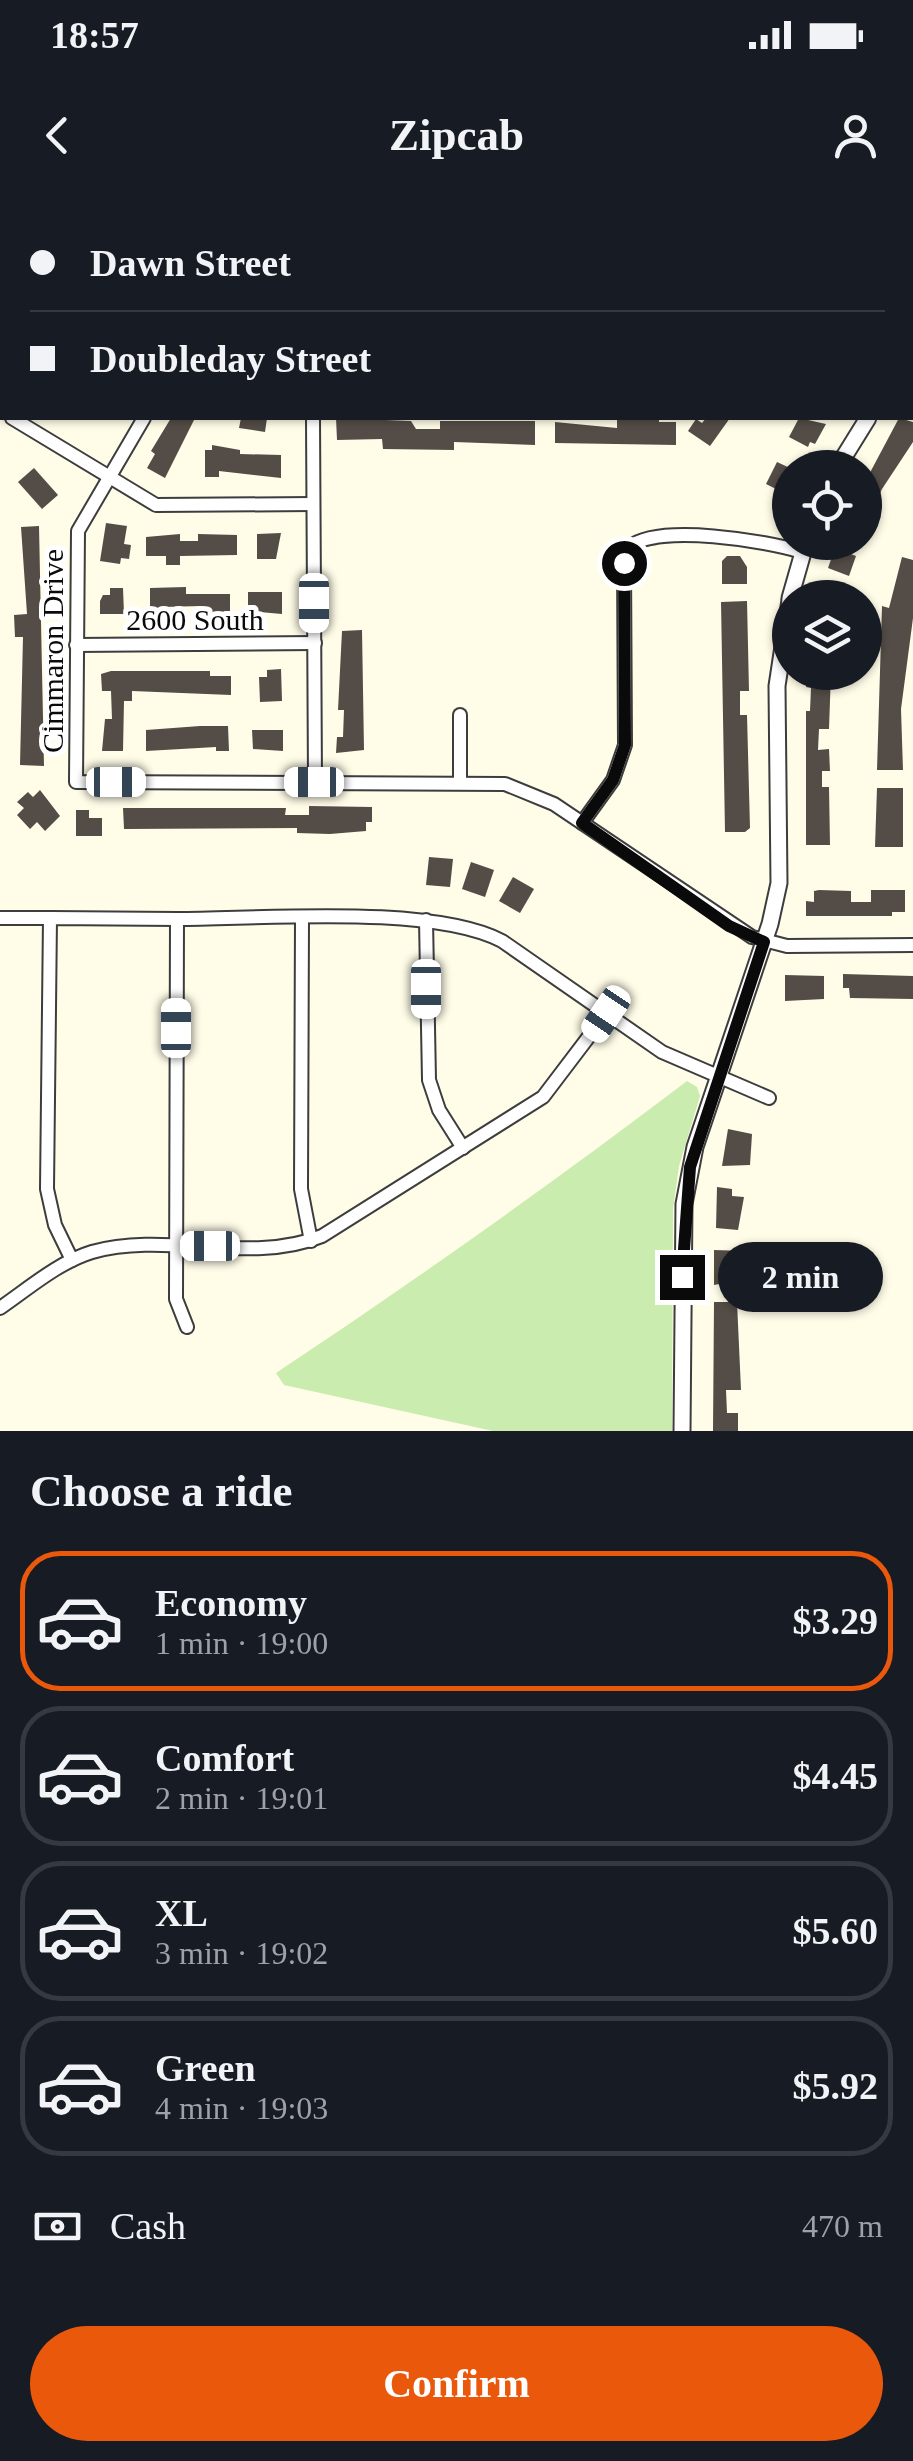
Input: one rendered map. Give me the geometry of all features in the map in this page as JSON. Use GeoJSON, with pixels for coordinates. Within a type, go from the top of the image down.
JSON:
{"type":"FeatureCollection","features":[{"type":"Feature","properties":{"kind":"street"},"geometry":{"type":"LineString","coordinates":[[15,420],[156,505],[313,504]]}},
{"type":"Feature","properties":{"kind":"street","name":"Cimmaron Drive"},"geometry":{"type":"LineString","coordinates":[[143,420],[78,531],[76,782],[314,782]]}},
{"type":"Feature","properties":{"kind":"street"},"geometry":{"type":"LineString","coordinates":[[312,420],[314,782],[460,781],[519,787],[582,823],[729,926],[764,942],[913,944]]}},
{"type":"Feature","properties":{"kind":"street"},"geometry":{"type":"LineString","coordinates":[[848,450],[867,420]]}},
{"type":"Feature","properties":{"kind":"street"},"geometry":{"type":"LineString","coordinates":[[582,823],[613,780],[625,745],[624,563],[630,547],[650,538],[743,538],[772,543]]}},
{"type":"Feature","properties":{"kind":"street","name":"2600 South"},"geometry":{"type":"LineString","coordinates":[[76,645],[314,643]]}},
{"type":"Feature","properties":{"kind":"street"},"geometry":{"type":"LineString","coordinates":[[682,1431],[684,1204],[716,1078],[764,942],[779,883],[778,690]]}},
{"type":"Feature","properties":{"kind":"street"},"geometry":{"type":"LineString","coordinates":[[460,715],[460,781]]}},
{"type":"Feature","properties":{"kind":"street"},"geometry":{"type":"LineString","coordinates":[[0,918],[426,920],[459,924],[502,941],[662,1052],[769,1098]]}},
{"type":"Feature","properties":{"kind":"street"},"geometry":{"type":"LineString","coordinates":[[50,918],[48,1189],[55,1225],[72,1260]]}},
{"type":"Feature","properties":{"kind":"street"},"geometry":{"type":"LineString","coordinates":[[177,919],[176,1300],[186,1327]]}},
{"type":"Feature","properties":{"kind":"street"},"geometry":{"type":"LineString","coordinates":[[302,920],[301,1189],[311,1240]]}},
{"type":"Feature","properties":{"kind":"street"},"geometry":{"type":"LineString","coordinates":[[426,920],[427,1070],[434,1100],[463,1148]]}},
{"type":"Feature","properties":{"kind":"street"},"geometry":{"type":"LineString","coordinates":[[0,1308],[72,1260],[118,1247],[280,1246],[311,1240],[463,1148],[554,1087],[606,1014]]}},
{"type":"Feature","properties":{"kind":"green space"},"geometry":{"type":"Polygon","coordinates":[[[687,1081],[697,1087],[700,1096],[679,1166],[673,1209],[672,1431],[493,1431],[284,1385],[276,1373],[484,1230],[687,1081]]]}},
{"type":"Feature","properties":{"kind":"building"},"geometry":{"type":"Polygon","coordinates":[[[170,420],[194,420],[165,478],[147,468],[155,454],[151,451],[170,420]]]}},
{"type":"Feature","properties":{"kind":"building"},"geometry":{"type":"Polygon","coordinates":[[[241,420],[267,420],[265,432],[239,428],[241,420]]]}},
{"type":"Feature","properties":{"kind":"building"},"geometry":{"type":"Polygon","coordinates":[[[336,420],[411,421],[416,429],[440,429],[440,421],[535,421],[535,445],[454,442],[454,450],[383,449],[382,439],[337,440],[336,420]]]}},
{"type":"Feature","properties":{"kind":"building"},"geometry":{"type":"Polygon","coordinates":[[[617,420],[676,422],[676,445],[555,443],[555,422],[617,428],[617,420]]]}},
{"type":"Feature","properties":{"kind":"building"},"geometry":{"type":"Polygon","coordinates":[[[695,420],[729,420],[710,446],[688,431],[695,420]]]}},
{"type":"Feature","properties":{"kind":"building"},"geometry":{"type":"Polygon","coordinates":[[[798,420],[826,424],[815,444],[810,442],[808,447],[789,437],[798,420]]]}},
{"type":"Feature","properties":{"kind":"building"},"geometry":{"type":"Polygon","coordinates":[[[898,420],[913,422],[913,442],[882,489],[882,450],[898,420]]]}},
{"type":"Feature","properties":{"kind":"building"},"geometry":{"type":"Polygon","coordinates":[[[212,445],[240,450],[240,454],[281,455],[281,478],[219,471],[219,477],[205,477],[205,450],[212,450],[212,445]]]}},
{"type":"Feature","properties":{"kind":"building"},"geometry":{"type":"Polygon","coordinates":[[[34,468],[58,495],[42,509],[18,482],[34,468]]]}},
{"type":"Feature","properties":{"kind":"building"},"geometry":{"type":"Polygon","coordinates":[[[106,523],[127,526],[124,544],[131,545],[129,559],[121,558],[120,564],[100,561],[106,523]]]}},
{"type":"Feature","properties":{"kind":"building"},"geometry":{"type":"Polygon","coordinates":[[[39,526],[44,766],[20,765],[23,637],[15,637],[14,615],[27,614],[21,527],[39,526]]]}},
{"type":"Feature","properties":{"kind":"building"},"geometry":{"type":"Polygon","coordinates":[[[281,533],[276,559],[257,559],[257,534],[281,533]]]}},
{"type":"Feature","properties":{"kind":"building"},"geometry":{"type":"Polygon","coordinates":[[[180,534],[180,541],[198,541],[198,534],[237,535],[237,555],[180,556],[180,565],[166,565],[166,556],[146,556],[146,537],[180,534]]]}},
{"type":"Feature","properties":{"kind":"building"},"geometry":{"type":"Polygon","coordinates":[[[727,556],[740,556],[747,567],[747,584],[722,584],[722,561],[727,556]]]}},
{"type":"Feature","properties":{"kind":"building"},"geometry":{"type":"Polygon","coordinates":[[[902,557],[913,560],[913,618],[901,709],[903,770],[877,770],[882,606],[889,608],[902,557]]]}},
{"type":"Feature","properties":{"kind":"building"},"geometry":{"type":"Polygon","coordinates":[[[831,560],[855,560],[849,576],[828,568],[831,560]]]}},
{"type":"Feature","properties":{"kind":"building"},"geometry":{"type":"Polygon","coordinates":[[[186,587],[186,594],[230,594],[230,614],[201,614],[201,606],[163,607],[163,614],[150,614],[150,588],[186,587]]]}},
{"type":"Feature","properties":{"kind":"building"},"geometry":{"type":"Polygon","coordinates":[[[110,588],[123,588],[124,614],[100,614],[100,601],[103,595],[110,595],[110,588]]]}},
{"type":"Feature","properties":{"kind":"building"},"geometry":{"type":"Polygon","coordinates":[[[248,592],[282,592],[282,614],[248,611],[248,592]]]}},
{"type":"Feature","properties":{"kind":"building"},"geometry":{"type":"Polygon","coordinates":[[[747,601],[749,691],[740,691],[740,715],[747,715],[750,828],[745,832],[725,832],[721,602],[747,601]]]}},
{"type":"Feature","properties":{"kind":"building"},"geometry":{"type":"Polygon","coordinates":[[[362,630],[364,750],[336,753],[337,737],[343,737],[344,710],[338,710],[342,631],[362,630]]]}},
{"type":"Feature","properties":{"kind":"building"},"geometry":{"type":"Polygon","coordinates":[[[281,669],[282,701],[260,702],[259,677],[267,677],[267,670],[281,669]]]}},
{"type":"Feature","properties":{"kind":"building"},"geometry":{"type":"Polygon","coordinates":[[[210,671],[210,676],[231,676],[231,695],[132,691],[132,701],[124,701],[123,751],[102,751],[105,719],[112,719],[111,691],[102,691],[101,674],[210,671]]]}},
{"type":"Feature","properties":{"kind":"building"},"geometry":{"type":"Polygon","coordinates":[[[811,690],[830,690],[829,729],[819,729],[818,750],[829,749],[830,771],[822,771],[822,787],[829,787],[830,845],[806,845],[806,711],[810,711],[811,690]]]}},
{"type":"Feature","properties":{"kind":"building"},"geometry":{"type":"Polygon","coordinates":[[[228,726],[229,751],[216,751],[216,747],[146,751],[146,730],[228,726]]]}},
{"type":"Feature","properties":{"kind":"building"},"geometry":{"type":"Polygon","coordinates":[[[252,730],[283,730],[283,751],[253,749],[252,730]]]}},
{"type":"Feature","properties":{"kind":"building"},"geometry":{"type":"Polygon","coordinates":[[[877,788],[903,788],[903,847],[875,847],[877,788]]]}},
{"type":"Feature","properties":{"kind":"building"},"geometry":{"type":"Polygon","coordinates":[[[40,790],[60,816],[45,831],[37,822],[30,829],[17,815],[24,808],[17,802],[28,792],[33,797],[40,790]]]}},
{"type":"Feature","properties":{"kind":"building"},"geometry":{"type":"Polygon","coordinates":[[[309,806],[372,807],[372,822],[366,822],[366,831],[330,834],[297,833],[297,828],[124,829],[123,808],[286,808],[285,815],[309,815],[309,806]]]}},
{"type":"Feature","properties":{"kind":"building"},"geometry":{"type":"Polygon","coordinates":[[[76,810],[89,810],[89,818],[102,818],[102,836],[76,836],[76,810]]]}},
{"type":"Feature","properties":{"kind":"building"},"geometry":{"type":"Polygon","coordinates":[[[429,857],[453,859],[450,887],[426,885],[429,857]]]}},
{"type":"Feature","properties":{"kind":"building"},"geometry":{"type":"Polygon","coordinates":[[[471,862],[494,870],[485,897],[462,889],[471,862]]]}},
{"type":"Feature","properties":{"kind":"building"},"geometry":{"type":"Polygon","coordinates":[[[513,877],[534,889],[520,913],[499,901],[513,877]]]}},
{"type":"Feature","properties":{"kind":"building"},"geometry":{"type":"Polygon","coordinates":[[[871,890],[905,890],[905,912],[892,912],[892,916],[806,916],[806,901],[814,902],[814,891],[851,891],[851,902],[871,902],[871,890]]]}},
{"type":"Feature","properties":{"kind":"building"},"geometry":{"type":"Polygon","coordinates":[[[843,974],[913,976],[913,999],[850,998],[849,988],[843,988],[843,974]]]}},
{"type":"Feature","properties":{"kind":"building"},"geometry":{"type":"Polygon","coordinates":[[[785,975],[824,976],[824,999],[785,1001],[785,975]]]}},
{"type":"Feature","properties":{"kind":"building"},"geometry":{"type":"Polygon","coordinates":[[[728,1129],[752,1134],[750,1165],[722,1166],[728,1129]]]}},
{"type":"Feature","properties":{"kind":"building"},"geometry":{"type":"Polygon","coordinates":[[[717,1187],[732,1189],[732,1196],[744,1197],[738,1230],[716,1228],[717,1187]]]}},
{"type":"Feature","properties":{"kind":"building"},"geometry":{"type":"Polygon","coordinates":[[[714,1250],[747,1251],[746,1279],[714,1285],[714,1250]]]}},
{"type":"Feature","properties":{"kind":"building"},"geometry":{"type":"Polygon","coordinates":[[[714,1302],[737,1302],[741,1390],[726,1390],[727,1413],[738,1413],[738,1431],[713,1431],[714,1302]]]}},
{"type":"Feature","properties":{"kind":"route"},"geometry":{"type":"LineString","coordinates":[[624,563],[625,745],[613,780],[582,823],[729,926],[764,942],[716,1078],[690,1167],[683,1221],[682,1277]]}}]}
